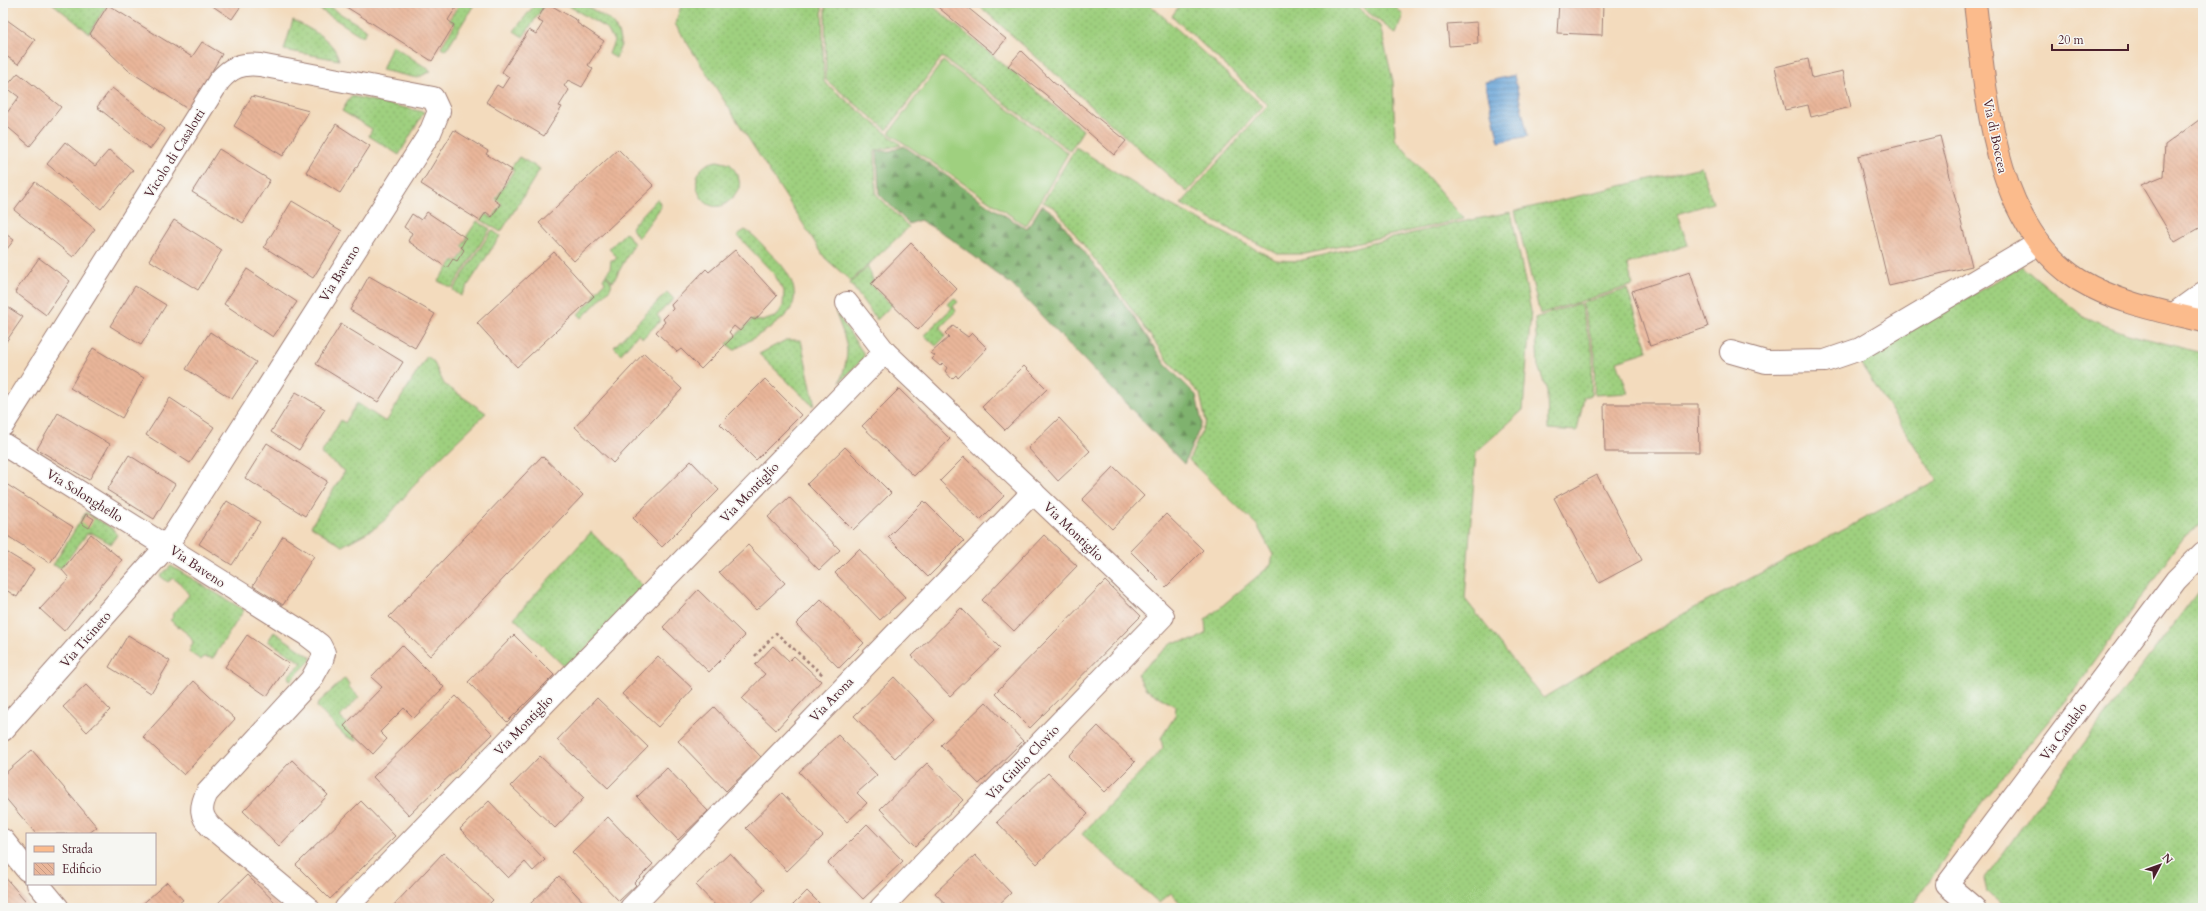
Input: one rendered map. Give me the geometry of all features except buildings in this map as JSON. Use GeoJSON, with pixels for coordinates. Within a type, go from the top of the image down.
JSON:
{"type":"FeatureCollection","features":[{"type":"Feature","properties":{"kind":"main road","name":"Via di Boccea"},"geometry":{"type":"LineString","coordinates":[[1975,3],[1997,152],[2012,198],[2024,221],[2039,243],[2068,272],[2090,286],[2132,303],[2203,321]]}},
{"type":"Feature","properties":{"kind":"street","name":"Vicolo di Casalotti"},"geometry":{"type":"LineString","coordinates":[[3,425],[220,81],[232,69],[248,64],[260,65],[433,98],[439,111]]}},
{"type":"Feature","properties":{"kind":"street","name":"Via Baveno"},"geometry":{"type":"LineString","coordinates":[[308,908],[211,827],[204,819],[201,809],[207,793],[311,680],[322,660],[324,653],[320,645],[307,635],[166,547],[430,133],[439,111]]}},
{"type":"Feature","properties":{"kind":"street"},"geometry":{"type":"LineString","coordinates":[[1731,352],[1766,362],[1825,361],[1860,349],[2039,243]]}},
{"type":"Feature","properties":{"kind":"street"},"geometry":{"type":"LineString","coordinates":[[2174,314],[2203,293]]}},
{"type":"Feature","properties":{"kind":"street"},"geometry":{"type":"LineString","coordinates":[[847,303],[885,352]]}},
{"type":"Feature","properties":{"kind":"street","name":"Via Montiglio"},"geometry":{"type":"LineString","coordinates":[[346,908],[885,352],[1163,616]]}},
{"type":"Feature","properties":{"kind":"street","name":"Via Solonghello"},"geometry":{"type":"LineString","coordinates":[[3,444],[166,547]]}},
{"type":"Feature","properties":{"kind":"street","name":"Via Arona"},"geometry":{"type":"LineString","coordinates":[[631,908],[1033,492]]}},
{"type":"Feature","properties":{"kind":"street","name":"Via Ticineto"},"geometry":{"type":"LineString","coordinates":[[3,730],[166,547]]}},
{"type":"Feature","properties":{"kind":"street","name":"Via Candelo"},"geometry":{"type":"LineString","coordinates":[[1974,908],[1947,885],[2176,580],[2203,553]]}},
{"type":"Feature","properties":{"kind":"street","name":"Via Giulio Clovio"},"geometry":{"type":"LineString","coordinates":[[881,908],[1163,616]]}},
{"type":"Feature","properties":{"kind":"street"},"geometry":{"type":"LineString","coordinates":[[3,840],[26,869]]}},
{"type":"Feature","properties":{"kind":"street"},"geometry":{"type":"LineString","coordinates":[[39,885],[58,908]]}},
{"type":"Feature","properties":{"kind":"path"},"geometry":{"type":"LineString","coordinates":[[755,656],[776,633],[829,681]]}},
{"type":"Feature","properties":{"kind":"green space"},"geometry":{"type":"Polygon","coordinates":[[[52,3],[108,3],[89,33],[52,3]]]}},
{"type":"Feature","properties":{"kind":"green space"},"geometry":{"type":"Polygon","coordinates":[[[315,3],[323,3],[367,30],[363,37],[316,7],[315,3]]]}},
{"type":"Feature","properties":{"kind":"green space"},"geometry":{"type":"Polygon","coordinates":[[[460,3],[475,3],[446,50],[441,47],[455,24],[449,20],[460,3]]]}},
{"type":"Feature","properties":{"kind":"green space"},"geometry":{"type":"Polygon","coordinates":[[[536,3],[546,3],[523,37],[514,31],[536,3]]]}},
{"type":"Feature","properties":{"kind":"green space"},"geometry":{"type":"Polygon","coordinates":[[[564,3],[582,3],[611,21],[618,32],[621,45],[616,58],[609,54],[614,41],[607,29],[564,3]]]}},
{"type":"Feature","properties":{"kind":"green space"},"geometry":{"type":"Polygon","coordinates":[[[682,3],[822,3],[824,82],[901,145],[875,151],[876,194],[909,227],[851,281],[825,258],[675,24],[682,3]]]}},
{"type":"Feature","properties":{"kind":"green space"},"geometry":{"type":"Polygon","coordinates":[[[825,3],[929,3],[1083,130],[1070,151],[942,57],[887,130],[826,80],[825,3]]]}},
{"type":"Feature","properties":{"kind":"green space"},"geometry":{"type":"Polygon","coordinates":[[[976,3],[1148,3],[1263,106],[1187,192],[976,3]]]}},
{"type":"Feature","properties":{"kind":"green space"},"geometry":{"type":"Polygon","coordinates":[[[1181,3],[1351,3],[1380,26],[1393,81],[1395,139],[1464,219],[1305,254],[1278,254],[1181,204],[1268,105],[1172,16],[1181,3]]]}},
{"type":"Feature","properties":{"kind":"green space"},"geometry":{"type":"Polygon","coordinates":[[[1356,3],[1392,3],[1403,15],[1396,34],[1356,3]]]}},
{"type":"Feature","properties":{"kind":"green space"},"geometry":{"type":"Polygon","coordinates":[[[293,20],[327,41],[332,46],[339,60],[284,50],[293,20]]]}},
{"type":"Feature","properties":{"kind":"green space"},"geometry":{"type":"Polygon","coordinates":[[[392,45],[431,71],[417,78],[382,70],[392,45]]]}},
{"type":"Feature","properties":{"kind":"green space"},"geometry":{"type":"Polygon","coordinates":[[[943,61],[1068,153],[1026,226],[889,133],[943,61]]]}},
{"type":"Feature","properties":{"kind":"green space"},"geometry":{"type":"Polygon","coordinates":[[[351,96],[424,112],[399,155],[369,136],[372,129],[342,111],[351,96]]]}},
{"type":"Feature","properties":{"kind":"green space"},"geometry":{"type":"Polygon","coordinates":[[[904,146],[991,207],[1027,229],[1042,205],[1056,215],[1132,314],[1165,364],[1196,395],[1202,423],[1184,464],[1012,285],[946,235],[920,220],[909,224],[879,194],[877,151],[890,151],[904,146]]]}},
{"type":"Feature","properties":{"kind":"green space"},"geometry":{"type":"Polygon","coordinates":[[[1076,147],[1150,194],[1276,260],[1298,261],[1442,226],[1511,212],[1531,311],[1523,410],[1476,452],[1465,599],[1543,698],[1685,613],[1937,480],[1859,361],[2022,266],[2085,318],[2128,334],[2203,353],[2203,524],[2184,537],[2073,691],[1984,799],[1911,908],[1185,908],[1171,893],[1159,903],[1082,834],[1163,748],[1161,738],[1175,716],[1176,707],[1146,689],[1137,674],[1173,642],[1195,640],[1206,633],[1205,620],[1271,565],[1273,555],[1257,525],[1189,460],[1206,422],[1200,394],[1169,362],[1113,283],[1055,208],[1043,202],[1076,147]]]}},
{"type":"Feature","properties":{"kind":"green space"},"geometry":{"type":"Polygon","coordinates":[[[519,157],[540,169],[501,232],[481,220],[486,214],[493,218],[502,204],[496,199],[514,170],[511,168],[519,157]]]}},
{"type":"Feature","properties":{"kind":"green space"},"geometry":{"type":"Polygon","coordinates":[[[717,161],[730,164],[738,175],[740,186],[729,201],[720,206],[711,205],[704,200],[699,192],[697,183],[698,173],[705,166],[717,161]]]}},
{"type":"Feature","properties":{"kind":"green space"},"geometry":{"type":"Polygon","coordinates":[[[1701,167],[1713,203],[1677,214],[1688,245],[1627,264],[1633,285],[1540,314],[1515,211],[1701,167]]]}},
{"type":"Feature","properties":{"kind":"green space"},"geometry":{"type":"Polygon","coordinates":[[[658,198],[661,207],[638,238],[631,227],[658,198]]]}},
{"type":"Feature","properties":{"kind":"green space"},"geometry":{"type":"Polygon","coordinates":[[[477,221],[490,229],[452,288],[438,281],[454,260],[458,261],[465,250],[462,246],[467,238],[466,237],[477,221]]]}},
{"type":"Feature","properties":{"kind":"green space"},"geometry":{"type":"Polygon","coordinates":[[[492,230],[500,236],[461,296],[453,290],[492,230]]]}},
{"type":"Feature","properties":{"kind":"green space"},"geometry":{"type":"Polygon","coordinates":[[[745,230],[757,239],[779,262],[789,276],[794,291],[794,299],[792,307],[783,318],[734,350],[727,344],[752,320],[763,321],[777,316],[783,306],[784,291],[774,274],[737,235],[745,230]]]}},
{"type":"Feature","properties":{"kind":"green space"},"geometry":{"type":"Polygon","coordinates":[[[626,232],[634,244],[613,282],[606,274],[610,269],[611,260],[614,261],[617,257],[609,249],[626,232]]]}},
{"type":"Feature","properties":{"kind":"green space"},"geometry":{"type":"Polygon","coordinates":[[[868,267],[873,280],[870,284],[892,305],[877,320],[850,283],[868,267]]]}},
{"type":"Feature","properties":{"kind":"green space"},"geometry":{"type":"Polygon","coordinates":[[[606,275],[612,283],[610,289],[582,318],[578,314],[595,297],[594,294],[605,282],[603,278],[606,275]]]}},
{"type":"Feature","properties":{"kind":"green space"},"geometry":{"type":"Polygon","coordinates":[[[1627,289],[1648,351],[1617,361],[1628,393],[1594,395],[1595,354],[1582,303],[1627,289]]]}},
{"type":"Feature","properties":{"kind":"green space"},"geometry":{"type":"Polygon","coordinates":[[[667,292],[674,299],[657,315],[661,320],[643,338],[638,334],[621,354],[614,347],[667,292]]]}},
{"type":"Feature","properties":{"kind":"green space"},"geometry":{"type":"Polygon","coordinates":[[[954,298],[958,302],[953,306],[956,311],[940,328],[946,336],[936,346],[924,335],[952,308],[948,304],[954,298]]]}},
{"type":"Feature","properties":{"kind":"green space"},"geometry":{"type":"Polygon","coordinates":[[[1580,303],[1593,354],[1591,395],[1584,397],[1577,431],[1548,429],[1547,391],[1538,366],[1535,318],[1580,303]]]}},
{"type":"Feature","properties":{"kind":"green space"},"geometry":{"type":"Polygon","coordinates":[[[835,311],[864,354],[863,359],[840,382],[847,353],[843,332],[835,311]]]}},
{"type":"Feature","properties":{"kind":"green space"},"geometry":{"type":"Polygon","coordinates":[[[786,340],[801,340],[814,402],[813,406],[759,354],[786,340]]]}},
{"type":"Feature","properties":{"kind":"green space"},"geometry":{"type":"Polygon","coordinates":[[[427,356],[433,361],[444,384],[486,413],[424,473],[386,519],[375,528],[342,546],[311,526],[345,471],[321,454],[341,420],[345,423],[357,403],[386,422],[427,356]]]}},
{"type":"Feature","properties":{"kind":"green space"},"geometry":{"type":"Polygon","coordinates":[[[86,512],[113,529],[117,535],[111,544],[92,533],[87,534],[61,568],[53,565],[86,512]]]}},
{"type":"Feature","properties":{"kind":"green space"},"geometry":{"type":"Polygon","coordinates":[[[591,532],[644,587],[567,669],[514,618],[591,532]]]}},
{"type":"Feature","properties":{"kind":"green space"},"geometry":{"type":"Polygon","coordinates":[[[171,566],[244,610],[213,658],[204,657],[201,660],[189,652],[193,642],[189,635],[170,620],[173,617],[172,615],[189,595],[181,584],[173,578],[168,582],[160,576],[171,566]]]}},
{"type":"Feature","properties":{"kind":"green space"},"geometry":{"type":"Polygon","coordinates":[[[2203,585],[2203,908],[2005,908],[1988,892],[1985,879],[2036,807],[2203,585]]]}},
{"type":"Feature","properties":{"kind":"green space"},"geometry":{"type":"Polygon","coordinates":[[[274,632],[311,657],[310,661],[290,681],[288,676],[302,663],[268,641],[274,632]]]}},
{"type":"Feature","properties":{"kind":"green space"},"geometry":{"type":"Polygon","coordinates":[[[345,678],[349,684],[349,687],[359,697],[340,717],[362,738],[356,741],[344,735],[317,707],[318,703],[345,678]]]}},
{"type":"Feature","properties":{"kind":"water"},"geometry":{"type":"Polygon","coordinates":[[[1514,75],[1528,136],[1499,142],[1485,82],[1514,75]]]}}]}
